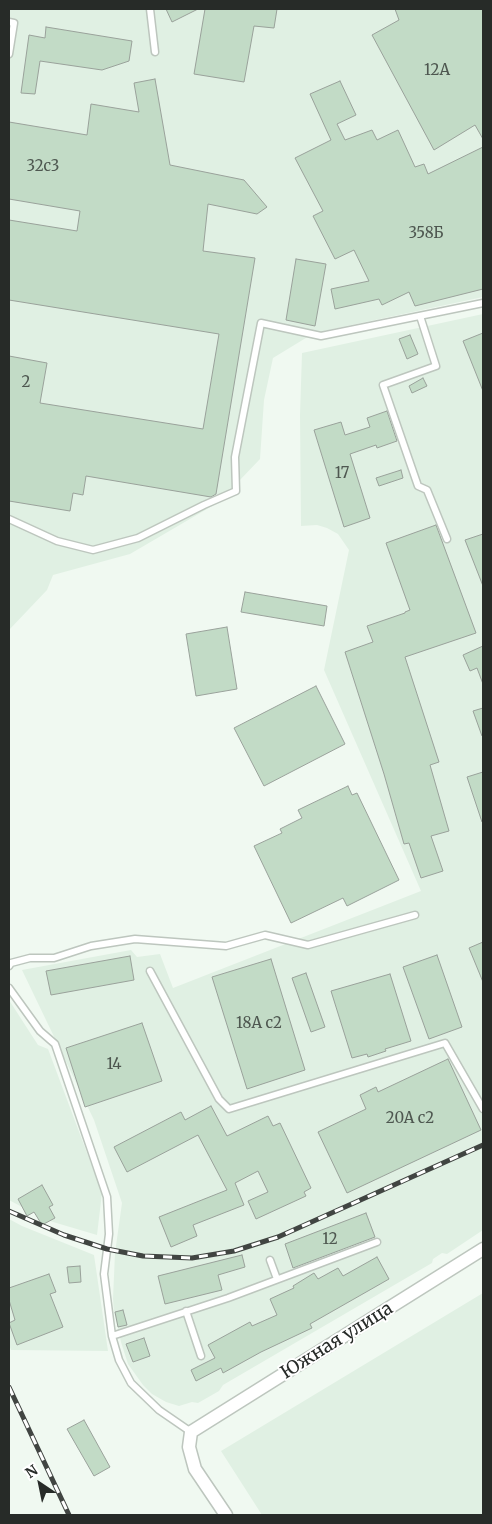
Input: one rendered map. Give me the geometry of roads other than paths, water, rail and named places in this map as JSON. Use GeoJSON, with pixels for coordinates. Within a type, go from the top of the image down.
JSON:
{"type":"FeatureCollection","features":[{"type":"Feature","properties":{"kind":"street","name":"Южная улица"},"geometry":{"type":"LineString","coordinates":[[191,1432],[483,1249]]}},
{"type":"Feature","properties":{"kind":"street"},"geometry":{"type":"LineString","coordinates":[[191,1432],[190,1447],[195,1469],[226,1515]]}},
{"type":"Feature","properties":{"kind":"lane"},"geometry":{"type":"LineString","coordinates":[[150,9],[155,52]]}},
{"type":"Feature","properties":{"kind":"lane"},"geometry":{"type":"LineString","coordinates":[[9,22],[14,23],[9,54]]}},
{"type":"Feature","properties":{"kind":"lane"},"geometry":{"type":"LineString","coordinates":[[9,519],[57,541],[93,550],[138,538],[204,505],[236,492],[236,457],[261,323],[321,336],[483,303]]}},
{"type":"Feature","properties":{"kind":"lane"},"geometry":{"type":"LineString","coordinates":[[420,316],[436,366],[383,385],[418,486],[427,490],[447,539]]}},
{"type":"Feature","properties":{"kind":"lane"},"geometry":{"type":"LineString","coordinates":[[9,966],[11,963],[30,958],[54,958],[91,946],[135,939],[226,946],[265,936],[308,945],[414,915]]}},
{"type":"Feature","properties":{"kind":"lane"},"geometry":{"type":"LineString","coordinates":[[150,971],[219,1099],[229,1109],[445,1044],[483,1109]]}},
{"type":"Feature","properties":{"kind":"lane"},"geometry":{"type":"LineString","coordinates":[[9,988],[40,1032],[55,1044],[108,1197],[109,1234],[104,1274],[112,1336],[119,1360],[131,1383],[159,1410],[191,1432]]}},
{"type":"Feature","properties":{"kind":"lane"},"geometry":{"type":"LineString","coordinates":[[112,1336],[186,1312],[377,1242]]}},
{"type":"Feature","properties":{"kind":"lane"},"geometry":{"type":"LineString","coordinates":[[270,1260],[277,1279]]}},
{"type":"Feature","properties":{"kind":"lane"},"geometry":{"type":"LineString","coordinates":[[186,1312],[201,1356]]}},
{"type":"Feature","properties":{"kind":"railway"},"geometry":{"type":"LineString","coordinates":[[9,1211],[64,1235],[107,1249],[143,1256],[192,1258],[234,1251],[278,1237],[483,1145]]}},
{"type":"Feature","properties":{"kind":"railway"},"geometry":{"type":"LineString","coordinates":[[9,1387],[69,1515]]}}]}
